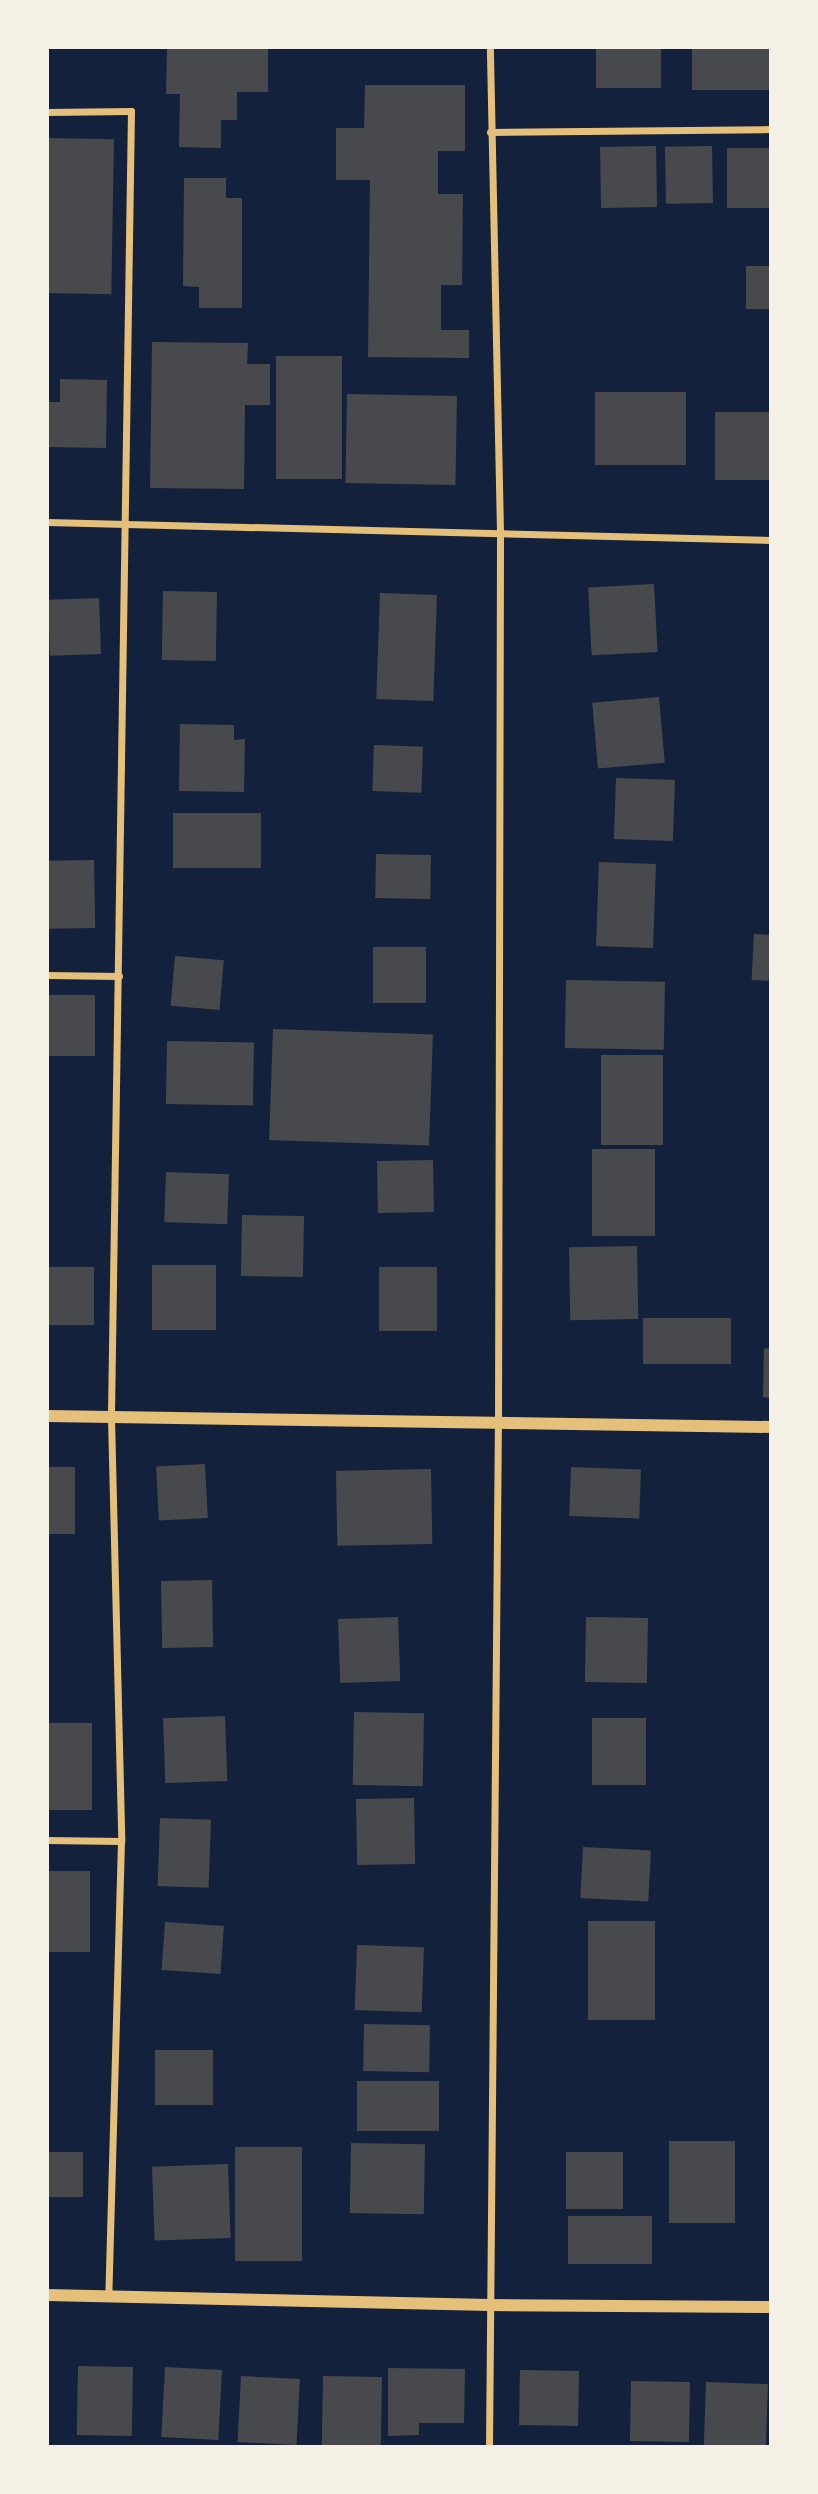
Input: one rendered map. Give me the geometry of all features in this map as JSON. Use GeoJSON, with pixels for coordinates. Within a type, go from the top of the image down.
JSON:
{"type":"FeatureCollection","features":[{"type":"Feature","properties":{"kind":"street"},"geometry":{"type":"LineString","coordinates":[[489,2447],[498,1424],[500,532],[490,47]]}},
{"type":"Feature","properties":{"kind":"street"},"geometry":{"type":"LineString","coordinates":[[47,112],[131,111],[111,1418],[121,1841],[108,2297]]}},
{"type":"Feature","properties":{"kind":"street"},"geometry":{"type":"LineString","coordinates":[[490,132],[771,129]]}},
{"type":"Feature","properties":{"kind":"street"},"geometry":{"type":"LineString","coordinates":[[47,522],[771,540]]}},
{"type":"Feature","properties":{"kind":"street"},"geometry":{"type":"LineString","coordinates":[[47,975],[119,976]]}},
{"type":"Feature","properties":{"kind":"street"},"geometry":{"type":"LineString","coordinates":[[47,1416],[771,1427]]}},
{"type":"Feature","properties":{"kind":"street"},"geometry":{"type":"LineString","coordinates":[[47,1840],[121,1841]]}},
{"type":"Feature","properties":{"kind":"street"},"geometry":{"type":"LineString","coordinates":[[47,2295],[490,2305],[771,2307]]}},
{"type":"Feature","properties":{"kind":"building"},"geometry":{"type":"Polygon","coordinates":[[[167,47],[268,47],[268,92],[237,92],[237,120],[221,120],[221,148],[179,147],[180,94],[166,94],[167,47]]]}},
{"type":"Feature","properties":{"kind":"building"},"geometry":{"type":"Polygon","coordinates":[[[596,47],[661,47],[661,88],[596,88],[596,47]]]}},
{"type":"Feature","properties":{"kind":"building"},"geometry":{"type":"Polygon","coordinates":[[[692,47],[771,47],[771,90],[692,90],[692,47]]]}},
{"type":"Feature","properties":{"kind":"building"},"geometry":{"type":"Polygon","coordinates":[[[365,85],[465,85],[465,151],[438,151],[438,194],[463,194],[462,285],[441,285],[441,330],[469,330],[469,358],[368,357],[370,180],[336,180],[336,128],[364,128],[365,85]]]}},
{"type":"Feature","properties":{"kind":"building"},"geometry":{"type":"Polygon","coordinates":[[[47,138],[114,139],[111,294],[47,293],[47,138]]]}},
{"type":"Feature","properties":{"kind":"building"},"geometry":{"type":"Polygon","coordinates":[[[656,146],[657,207],[601,208],[600,147],[656,146]]]}},
{"type":"Feature","properties":{"kind":"building"},"geometry":{"type":"Polygon","coordinates":[[[712,146],[713,203],[666,204],[665,147],[712,146]]]}},
{"type":"Feature","properties":{"kind":"building"},"geometry":{"type":"Polygon","coordinates":[[[727,148],[771,148],[771,208],[727,208],[727,148]]]}},
{"type":"Feature","properties":{"kind":"building"},"geometry":{"type":"Polygon","coordinates":[[[184,178],[226,178],[226,198],[242,198],[242,308],[199,308],[199,287],[183,286],[184,178]]]}},
{"type":"Feature","properties":{"kind":"building"},"geometry":{"type":"Polygon","coordinates":[[[746,266],[771,266],[771,309],[746,309],[746,266]]]}},
{"type":"Feature","properties":{"kind":"building"},"geometry":{"type":"Polygon","coordinates":[[[152,342],[248,343],[247,364],[270,364],[270,405],[245,405],[244,489],[150,488],[152,342]]]}},
{"type":"Feature","properties":{"kind":"building"},"geometry":{"type":"Polygon","coordinates":[[[276,356],[342,356],[342,479],[276,479],[276,356]]]}},
{"type":"Feature","properties":{"kind":"building"},"geometry":{"type":"Polygon","coordinates":[[[60,379],[107,380],[106,448],[47,447],[47,402],[60,402],[60,379]]]}},
{"type":"Feature","properties":{"kind":"building"},"geometry":{"type":"Polygon","coordinates":[[[595,392],[686,392],[686,465],[595,465],[595,392]]]}},
{"type":"Feature","properties":{"kind":"building"},"geometry":{"type":"Polygon","coordinates":[[[347,394],[457,396],[455,485],[345,483],[347,394]]]}},
{"type":"Feature","properties":{"kind":"building"},"geometry":{"type":"Polygon","coordinates":[[[715,412],[771,412],[771,480],[715,480],[715,412]]]}},
{"type":"Feature","properties":{"kind":"building"},"geometry":{"type":"Polygon","coordinates":[[[654,584],[658,652],[592,655],[588,587],[654,584]]]}},
{"type":"Feature","properties":{"kind":"building"},"geometry":{"type":"Polygon","coordinates":[[[163,591],[217,592],[216,661],[162,660],[163,591]]]}},
{"type":"Feature","properties":{"kind":"building"},"geometry":{"type":"Polygon","coordinates":[[[380,593],[437,595],[433,701],[376,699],[380,593]]]}},
{"type":"Feature","properties":{"kind":"building"},"geometry":{"type":"Polygon","coordinates":[[[99,598],[101,654],[50,656],[48,600],[99,598]]]}},
{"type":"Feature","properties":{"kind":"building"},"geometry":{"type":"Polygon","coordinates":[[[659,697],[665,763],[598,769],[592,703],[659,697]]]}},
{"type":"Feature","properties":{"kind":"building"},"geometry":{"type":"Polygon","coordinates":[[[180,724],[234,725],[234,740],[245,739],[244,792],[179,791],[180,724]]]}},
{"type":"Feature","properties":{"kind":"building"},"geometry":{"type":"Polygon","coordinates":[[[374,745],[423,747],[421,793],[372,791],[374,745]]]}},
{"type":"Feature","properties":{"kind":"building"},"geometry":{"type":"Polygon","coordinates":[[[616,778],[675,780],[673,841],[614,839],[616,778]]]}},
{"type":"Feature","properties":{"kind":"building"},"geometry":{"type":"Polygon","coordinates":[[[173,813],[261,813],[261,868],[173,868],[173,813]]]}},
{"type":"Feature","properties":{"kind":"building"},"geometry":{"type":"Polygon","coordinates":[[[376,854],[431,855],[430,899],[375,898],[376,854]]]}},
{"type":"Feature","properties":{"kind":"building"},"geometry":{"type":"Polygon","coordinates":[[[94,860],[95,928],[48,929],[47,861],[94,860]]]}},
{"type":"Feature","properties":{"kind":"building"},"geometry":{"type":"Polygon","coordinates":[[[599,862],[656,864],[653,948],[596,946],[599,862]]]}},
{"type":"Feature","properties":{"kind":"building"},"geometry":{"type":"Polygon","coordinates":[[[754,934],[771,935],[769,981],[752,980],[754,934]]]}},
{"type":"Feature","properties":{"kind":"building"},"geometry":{"type":"Polygon","coordinates":[[[373,947],[426,947],[426,1003],[373,1003],[373,947]]]}},
{"type":"Feature","properties":{"kind":"building"},"geometry":{"type":"Polygon","coordinates":[[[175,956],[224,960],[219,1010],[171,1006],[175,956]]]}},
{"type":"Feature","properties":{"kind":"building"},"geometry":{"type":"Polygon","coordinates":[[[566,980],[665,982],[664,1050],[565,1048],[566,980]]]}},
{"type":"Feature","properties":{"kind":"building"},"geometry":{"type":"Polygon","coordinates":[[[47,995],[95,995],[95,1056],[47,1056],[47,995]]]}},
{"type":"Feature","properties":{"kind":"building"},"geometry":{"type":"Polygon","coordinates":[[[273,1029],[433,1035],[429,1146],[269,1140],[273,1029]]]}},
{"type":"Feature","properties":{"kind":"building"},"geometry":{"type":"Polygon","coordinates":[[[167,1041],[254,1043],[253,1106],[166,1104],[167,1041]]]}},
{"type":"Feature","properties":{"kind":"building"},"geometry":{"type":"Polygon","coordinates":[[[601,1055],[663,1055],[663,1145],[601,1145],[601,1055]]]}},
{"type":"Feature","properties":{"kind":"building"},"geometry":{"type":"Polygon","coordinates":[[[592,1149],[655,1149],[655,1236],[592,1236],[592,1149]]]}},
{"type":"Feature","properties":{"kind":"building"},"geometry":{"type":"Polygon","coordinates":[[[433,1160],[434,1212],[378,1213],[377,1161],[433,1160]]]}},
{"type":"Feature","properties":{"kind":"building"},"geometry":{"type":"Polygon","coordinates":[[[166,1172],[229,1174],[227,1224],[164,1222],[166,1172]]]}},
{"type":"Feature","properties":{"kind":"building"},"geometry":{"type":"Polygon","coordinates":[[[242,1215],[304,1216],[303,1277],[241,1276],[242,1215]]]}},
{"type":"Feature","properties":{"kind":"building"},"geometry":{"type":"Polygon","coordinates":[[[637,1246],[638,1319],[570,1320],[569,1247],[637,1246]]]}},
{"type":"Feature","properties":{"kind":"building"},"geometry":{"type":"Polygon","coordinates":[[[152,1265],[216,1265],[216,1330],[152,1330],[152,1265]]]}},
{"type":"Feature","properties":{"kind":"building"},"geometry":{"type":"Polygon","coordinates":[[[47,1267],[94,1267],[94,1325],[47,1325],[47,1267]]]}},
{"type":"Feature","properties":{"kind":"building"},"geometry":{"type":"Polygon","coordinates":[[[379,1267],[437,1267],[437,1331],[379,1331],[379,1267]]]}},
{"type":"Feature","properties":{"kind":"building"},"geometry":{"type":"Polygon","coordinates":[[[643,1318],[731,1318],[731,1364],[643,1364],[643,1318]]]}},
{"type":"Feature","properties":{"kind":"building"},"geometry":{"type":"Polygon","coordinates":[[[764,1348],[771,1349],[771,1398],[763,1397],[764,1348]]]}},
{"type":"Feature","properties":{"kind":"building"},"geometry":{"type":"Polygon","coordinates":[[[205,1464],[208,1518],[159,1520],[156,1467],[205,1464]]]}},
{"type":"Feature","properties":{"kind":"building"},"geometry":{"type":"Polygon","coordinates":[[[47,1467],[75,1467],[75,1534],[47,1534],[47,1467]]]}},
{"type":"Feature","properties":{"kind":"building"},"geometry":{"type":"Polygon","coordinates":[[[571,1467],[641,1469],[639,1518],[569,1516],[571,1467]]]}},
{"type":"Feature","properties":{"kind":"building"},"geometry":{"type":"Polygon","coordinates":[[[431,1469],[432,1544],[337,1546],[336,1471],[431,1469]]]}},
{"type":"Feature","properties":{"kind":"building"},"geometry":{"type":"Polygon","coordinates":[[[212,1580],[213,1647],[162,1648],[161,1581],[212,1580]]]}},
{"type":"Feature","properties":{"kind":"building"},"geometry":{"type":"Polygon","coordinates":[[[398,1617],[400,1681],[340,1683],[338,1619],[398,1617]]]}},
{"type":"Feature","properties":{"kind":"building"},"geometry":{"type":"Polygon","coordinates":[[[586,1617],[648,1618],[647,1683],[585,1682],[586,1617]]]}},
{"type":"Feature","properties":{"kind":"building"},"geometry":{"type":"Polygon","coordinates":[[[354,1712],[424,1713],[423,1786],[353,1785],[354,1712]]]}},
{"type":"Feature","properties":{"kind":"building"},"geometry":{"type":"Polygon","coordinates":[[[225,1716],[227,1781],[165,1783],[163,1718],[225,1716]]]}},
{"type":"Feature","properties":{"kind":"building"},"geometry":{"type":"Polygon","coordinates":[[[592,1718],[646,1718],[646,1785],[592,1785],[592,1718]]]}},
{"type":"Feature","properties":{"kind":"building"},"geometry":{"type":"Polygon","coordinates":[[[47,1723],[92,1723],[92,1810],[47,1810],[47,1723]]]}},
{"type":"Feature","properties":{"kind":"building"},"geometry":{"type":"Polygon","coordinates":[[[414,1798],[415,1864],[357,1865],[356,1799],[414,1798]]]}},
{"type":"Feature","properties":{"kind":"building"},"geometry":{"type":"Polygon","coordinates":[[[160,1818],[211,1820],[209,1888],[158,1886],[160,1818]]]}},
{"type":"Feature","properties":{"kind":"building"},"geometry":{"type":"Polygon","coordinates":[[[583,1847],[651,1851],[648,1901],[580,1898],[583,1847]]]}},
{"type":"Feature","properties":{"kind":"building"},"geometry":{"type":"Polygon","coordinates":[[[47,1871],[90,1871],[90,1952],[47,1952],[47,1871]]]}},
{"type":"Feature","properties":{"kind":"building"},"geometry":{"type":"Polygon","coordinates":[[[588,1921],[655,1921],[655,2020],[588,2020],[588,1921]]]}},
{"type":"Feature","properties":{"kind":"building"},"geometry":{"type":"Polygon","coordinates":[[[165,1922],[224,1926],[221,1974],[162,1970],[165,1922]]]}},
{"type":"Feature","properties":{"kind":"building"},"geometry":{"type":"Polygon","coordinates":[[[357,1945],[424,1947],[422,2012],[355,2010],[357,1945]]]}},
{"type":"Feature","properties":{"kind":"building"},"geometry":{"type":"Polygon","coordinates":[[[364,2024],[430,2025],[429,2072],[363,2071],[364,2024]]]}},
{"type":"Feature","properties":{"kind":"building"},"geometry":{"type":"Polygon","coordinates":[[[155,2050],[213,2050],[213,2105],[155,2105],[155,2050]]]}},
{"type":"Feature","properties":{"kind":"building"},"geometry":{"type":"Polygon","coordinates":[[[357,2081],[439,2081],[439,2131],[357,2131],[357,2081]]]}},
{"type":"Feature","properties":{"kind":"building"},"geometry":{"type":"Polygon","coordinates":[[[669,2141],[735,2141],[735,2223],[669,2223],[669,2141]]]}},
{"type":"Feature","properties":{"kind":"building"},"geometry":{"type":"Polygon","coordinates":[[[351,2143],[425,2144],[424,2214],[350,2213],[351,2143]]]}},
{"type":"Feature","properties":{"kind":"building"},"geometry":{"type":"Polygon","coordinates":[[[235,2147],[302,2147],[302,2261],[235,2261],[235,2147]]]}},
{"type":"Feature","properties":{"kind":"building"},"geometry":{"type":"Polygon","coordinates":[[[47,2152],[83,2152],[83,2197],[47,2197],[47,2152]]]}},
{"type":"Feature","properties":{"kind":"building"},"geometry":{"type":"Polygon","coordinates":[[[566,2152],[623,2152],[623,2209],[566,2209],[566,2152]]]}},
{"type":"Feature","properties":{"kind":"building"},"geometry":{"type":"Polygon","coordinates":[[[228,2164],[231,2238],[155,2241],[152,2167],[228,2164]]]}},
{"type":"Feature","properties":{"kind":"building"},"geometry":{"type":"Polygon","coordinates":[[[568,2216],[652,2216],[652,2264],[568,2264],[568,2216]]]}},
{"type":"Feature","properties":{"kind":"building"},"geometry":{"type":"Polygon","coordinates":[[[78,2366],[133,2367],[132,2436],[77,2435],[78,2366]]]}},
{"type":"Feature","properties":{"kind":"building"},"geometry":{"type":"Polygon","coordinates":[[[165,2367],[222,2370],[218,2440],[161,2437],[165,2367]]]}},
{"type":"Feature","properties":{"kind":"building"},"geometry":{"type":"Polygon","coordinates":[[[388,2368],[465,2369],[464,2423],[419,2423],[419,2435],[388,2436],[388,2368]]]}},
{"type":"Feature","properties":{"kind":"building"},"geometry":{"type":"Polygon","coordinates":[[[520,2370],[579,2371],[578,2426],[519,2425],[520,2370]]]}},
{"type":"Feature","properties":{"kind":"building"},"geometry":{"type":"Polygon","coordinates":[[[241,2376],[300,2379],[296,2445],[238,2442],[241,2376]]]}},
{"type":"Feature","properties":{"kind":"building"},"geometry":{"type":"Polygon","coordinates":[[[323,2376],[382,2377],[381,2447],[322,2447],[323,2376]]]}},
{"type":"Feature","properties":{"kind":"building"},"geometry":{"type":"Polygon","coordinates":[[[631,2381],[690,2382],[689,2442],[630,2441],[631,2381]]]}},
{"type":"Feature","properties":{"kind":"building"},"geometry":{"type":"Polygon","coordinates":[[[706,2382],[768,2384],[766,2447],[704,2447],[706,2382]]]}}]}
